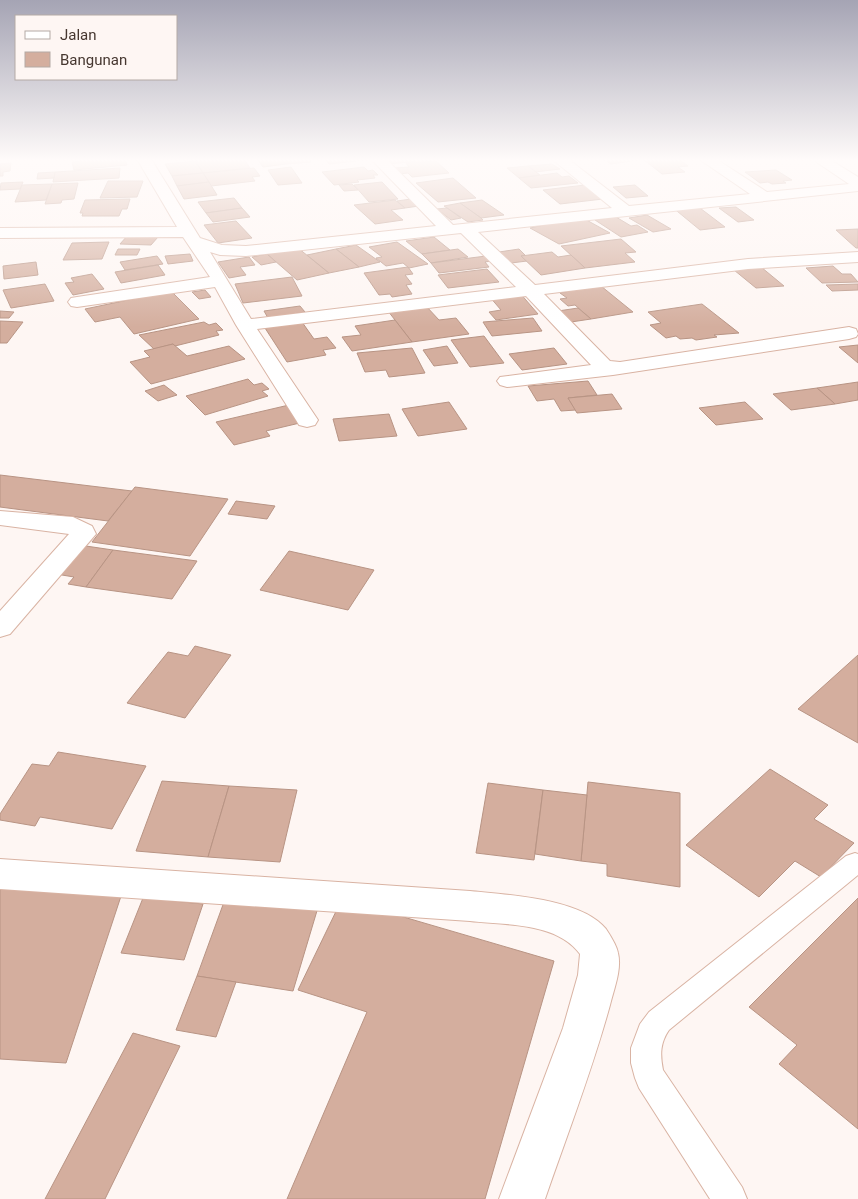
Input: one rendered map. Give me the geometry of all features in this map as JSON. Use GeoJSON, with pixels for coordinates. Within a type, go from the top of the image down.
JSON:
{"type":"FeatureCollection","features":[{"type":"Feature","properties":{"kind":"street"},"geometry":{"type":"LineString","coordinates":[[178,215],[245,325],[307,420]]}},
{"type":"Feature","properties":{"kind":"street"},"geometry":{"type":"LineString","coordinates":[[441,215],[530,290],[600,365],[613,369]]}},
{"type":"Feature","properties":{"kind":"street"},"geometry":{"type":"LineString","coordinates":[[0,233],[192,237],[211,248],[236,252],[580,215]]}},
{"type":"Feature","properties":{"kind":"street"},"geometry":{"type":"LineString","coordinates":[[245,325],[770,262],[858,258]]}},
{"type":"Feature","properties":{"kind":"street"},"geometry":{"type":"LineString","coordinates":[[833,259],[858,271]]}},
{"type":"Feature","properties":{"kind":"street"},"geometry":{"type":"LineString","coordinates":[[77,302],[220,281]]}},
{"type":"Feature","properties":{"kind":"street"},"geometry":{"type":"LineString","coordinates":[[507,381],[613,369],[849,333]]}},
{"type":"Feature","properties":{"kind":"street"},"geometry":{"type":"LineString","coordinates":[[0,518],[73,525],[83,531],[83,534],[0,628]]}},
{"type":"Feature","properties":{"kind":"street"},"geometry":{"type":"LineString","coordinates":[[0,874],[470,906],[540,914],[577,929],[592,940],[598,953],[598,974],[583,1028],[522,1199]]}},
{"type":"Feature","properties":{"kind":"lane"},"geometry":{"type":"LineString","coordinates":[[730,1199],[650,1078],[644,1055],[648,1036],[659,1021],[855,863]]}},
{"type":"Feature","properties":{"kind":"building"},"geometry":{"type":"Polygon","coordinates":[[[82,215],[119,215],[119,216],[82,215]]]}},
{"type":"Feature","properties":{"kind":"building"},"geometry":{"type":"Polygon","coordinates":[[[208,215],[248,215],[250,217],[213,222],[208,215]]]}},
{"type":"Feature","properties":{"kind":"building"},"geometry":{"type":"Polygon","coordinates":[[[365,215],[397,215],[403,220],[375,224],[365,215]]]}},
{"type":"Feature","properties":{"kind":"building"},"geometry":{"type":"Polygon","coordinates":[[[445,215],[457,215],[461,218],[451,220],[445,215]]]}},
{"type":"Feature","properties":{"kind":"building"},"geometry":{"type":"Polygon","coordinates":[[[457,215],[477,215],[483,220],[468,222],[457,215]]]}},
{"type":"Feature","properties":{"kind":"building"},"geometry":{"type":"Polygon","coordinates":[[[477,215],[504,215],[481,218],[477,215]]]}},
{"type":"Feature","properties":{"kind":"building"},"geometry":{"type":"Polygon","coordinates":[[[647,215],[671,229],[653,232],[629,218],[647,215]]]}},
{"type":"Feature","properties":{"kind":"building"},"geometry":{"type":"Polygon","coordinates":[[[682,215],[709,215],[725,227],[700,230],[682,215]]]}},
{"type":"Feature","properties":{"kind":"building"},"geometry":{"type":"Polygon","coordinates":[[[728,215],[747,215],[754,220],[738,222],[728,215]]]}},
{"type":"Feature","properties":{"kind":"building"},"geometry":{"type":"Polygon","coordinates":[[[581,217],[610,233],[559,244],[530,228],[581,217]]]}},
{"type":"Feature","properties":{"kind":"building"},"geometry":{"type":"Polygon","coordinates":[[[616,217],[631,226],[637,225],[648,232],[621,237],[595,220],[616,217]]]}},
{"type":"Feature","properties":{"kind":"building"},"geometry":{"type":"Polygon","coordinates":[[[236,221],[252,238],[218,243],[204,225],[236,221]]]}},
{"type":"Feature","properties":{"kind":"building"},"geometry":{"type":"Polygon","coordinates":[[[858,229],[858,248],[836,230],[858,229]]]}},
{"type":"Feature","properties":{"kind":"building"},"geometry":{"type":"Polygon","coordinates":[[[128,235],[158,237],[151,245],[120,244],[128,235]]]}},
{"type":"Feature","properties":{"kind":"building"},"geometry":{"type":"Polygon","coordinates":[[[434,237],[450,250],[422,254],[406,241],[434,237]]]}},
{"type":"Feature","properties":{"kind":"building"},"geometry":{"type":"Polygon","coordinates":[[[621,239],[636,252],[625,253],[635,262],[585,268],[561,246],[621,239]]]}},
{"type":"Feature","properties":{"kind":"building"},"geometry":{"type":"Polygon","coordinates":[[[109,242],[102,259],[63,260],[72,243],[109,242]]]}},
{"type":"Feature","properties":{"kind":"building"},"geometry":{"type":"Polygon","coordinates":[[[397,242],[428,264],[409,268],[403,263],[386,266],[376,258],[382,257],[369,247],[397,242]]]}},
{"type":"Feature","properties":{"kind":"building"},"geometry":{"type":"Polygon","coordinates":[[[356,245],[380,262],[359,267],[336,249],[356,245]]]}},
{"type":"Feature","properties":{"kind":"building"},"geometry":{"type":"Polygon","coordinates":[[[298,248],[329,273],[297,280],[267,254],[298,248]]]}},
{"type":"Feature","properties":{"kind":"building"},"geometry":{"type":"Polygon","coordinates":[[[118,249],[140,249],[137,255],[115,255],[118,249]]]}},
{"type":"Feature","properties":{"kind":"building"},"geometry":{"type":"Polygon","coordinates":[[[336,249],[359,267],[329,273],[307,255],[336,249]]]}},
{"type":"Feature","properties":{"kind":"building"},"geometry":{"type":"Polygon","coordinates":[[[458,249],[468,257],[431,263],[422,254],[458,249]]]}},
{"type":"Feature","properties":{"kind":"building"},"geometry":{"type":"Polygon","coordinates":[[[519,249],[525,255],[521,256],[527,261],[511,263],[499,252],[519,249]]]}},
{"type":"Feature","properties":{"kind":"building"},"geometry":{"type":"Polygon","coordinates":[[[552,252],[558,257],[571,255],[585,268],[541,275],[521,256],[552,252]]]}},
{"type":"Feature","properties":{"kind":"building"},"geometry":{"type":"Polygon","coordinates":[[[190,254],[193,261],[168,264],[165,256],[190,254]]]}},
{"type":"Feature","properties":{"kind":"building"},"geometry":{"type":"Polygon","coordinates":[[[267,254],[276,262],[261,265],[252,257],[267,254]]]}},
{"type":"Feature","properties":{"kind":"building"},"geometry":{"type":"Polygon","coordinates":[[[157,256],[163,264],[125,270],[120,262],[157,256]]]}},
{"type":"Feature","properties":{"kind":"building"},"geometry":{"type":"Polygon","coordinates":[[[486,256],[491,261],[485,262],[489,267],[439,273],[431,263],[486,256]]]}},
{"type":"Feature","properties":{"kind":"building"},"geometry":{"type":"Polygon","coordinates":[[[249,257],[255,265],[240,267],[246,275],[229,278],[218,262],[249,257]]]}},
{"type":"Feature","properties":{"kind":"building"},"geometry":{"type":"Polygon","coordinates":[[[36,262],[38,275],[4,279],[3,266],[36,262]]]}},
{"type":"Feature","properties":{"kind":"building"},"geometry":{"type":"Polygon","coordinates":[[[158,265],[165,275],[121,283],[115,272],[158,265]]]}},
{"type":"Feature","properties":{"kind":"building"},"geometry":{"type":"Polygon","coordinates":[[[833,266],[842,274],[851,274],[858,282],[822,283],[806,268],[833,266]]]}},
{"type":"Feature","properties":{"kind":"building"},"geometry":{"type":"Polygon","coordinates":[[[408,267],[413,274],[405,275],[412,284],[406,285],[412,294],[392,297],[390,294],[379,295],[364,273],[408,267]]]}},
{"type":"Feature","properties":{"kind":"building"},"geometry":{"type":"Polygon","coordinates":[[[761,267],[784,286],[756,288],[734,270],[761,267]]]}},
{"type":"Feature","properties":{"kind":"building"},"geometry":{"type":"Polygon","coordinates":[[[487,269],[499,282],[448,288],[438,275],[487,269]]]}},
{"type":"Feature","properties":{"kind":"building"},"geometry":{"type":"Polygon","coordinates":[[[92,274],[104,289],[73,295],[65,283],[74,282],[71,278],[92,274]]]}},
{"type":"Feature","properties":{"kind":"building"},"geometry":{"type":"Polygon","coordinates":[[[292,277],[302,296],[243,303],[235,284],[292,277]]]}},
{"type":"Feature","properties":{"kind":"building"},"geometry":{"type":"Polygon","coordinates":[[[45,284],[54,301],[11,308],[3,290],[45,284]]]}},
{"type":"Feature","properties":{"kind":"building"},"geometry":{"type":"Polygon","coordinates":[[[858,284],[858,290],[832,291],[826,285],[858,284]]]}},
{"type":"Feature","properties":{"kind":"building"},"geometry":{"type":"Polygon","coordinates":[[[601,286],[633,312],[591,319],[575,305],[568,306],[560,299],[567,298],[560,293],[570,291],[566,287],[601,286]]]}},
{"type":"Feature","properties":{"kind":"building"},"geometry":{"type":"Polygon","coordinates":[[[205,290],[211,297],[199,299],[192,292],[205,290]]]}},
{"type":"Feature","properties":{"kind":"building"},"geometry":{"type":"Polygon","coordinates":[[[171,291],[199,319],[134,334],[120,317],[95,322],[85,309],[171,291]]]}},
{"type":"Feature","properties":{"kind":"building"},"geometry":{"type":"Polygon","coordinates":[[[519,292],[538,314],[496,320],[489,312],[501,310],[489,296],[519,292]]]}},
{"type":"Feature","properties":{"kind":"building"},"geometry":{"type":"Polygon","coordinates":[[[702,304],[739,333],[714,335],[717,337],[696,340],[692,338],[680,339],[676,336],[666,338],[650,325],[661,323],[648,312],[702,304]]]}},
{"type":"Feature","properties":{"kind":"building"},"geometry":{"type":"Polygon","coordinates":[[[300,306],[305,312],[268,318],[264,311],[300,306]]]}},
{"type":"Feature","properties":{"kind":"building"},"geometry":{"type":"Polygon","coordinates":[[[426,306],[439,320],[456,318],[469,334],[412,342],[388,311],[426,306]]]}},
{"type":"Feature","properties":{"kind":"building"},"geometry":{"type":"Polygon","coordinates":[[[578,308],[591,319],[571,322],[558,311],[578,308]]]}},
{"type":"Feature","properties":{"kind":"building"},"geometry":{"type":"Polygon","coordinates":[[[0,311],[14,312],[9,318],[0,318],[0,311]]]}},
{"type":"Feature","properties":{"kind":"building"},"geometry":{"type":"Polygon","coordinates":[[[533,318],[542,331],[492,336],[483,322],[533,318]]]}},
{"type":"Feature","properties":{"kind":"building"},"geometry":{"type":"Polygon","coordinates":[[[395,320],[412,342],[352,351],[342,337],[361,335],[355,326],[395,320]]]}},
{"type":"Feature","properties":{"kind":"building"},"geometry":{"type":"Polygon","coordinates":[[[0,321],[23,322],[7,343],[0,343],[0,321]]]}},
{"type":"Feature","properties":{"kind":"building"},"geometry":{"type":"Polygon","coordinates":[[[204,322],[209,325],[216,323],[223,330],[216,331],[219,335],[154,349],[139,335],[204,322]]]}},
{"type":"Feature","properties":{"kind":"building"},"geometry":{"type":"Polygon","coordinates":[[[302,322],[314,339],[327,337],[336,348],[323,350],[326,355],[287,362],[265,328],[302,322]]]}},
{"type":"Feature","properties":{"kind":"building"},"geometry":{"type":"Polygon","coordinates":[[[484,336],[504,363],[470,367],[451,340],[484,336]]]}},
{"type":"Feature","properties":{"kind":"building"},"geometry":{"type":"Polygon","coordinates":[[[173,344],[187,356],[229,346],[245,359],[151,384],[130,362],[150,357],[144,351],[173,344]]]}},
{"type":"Feature","properties":{"kind":"building"},"geometry":{"type":"Polygon","coordinates":[[[858,345],[858,363],[839,347],[858,345]]]}},
{"type":"Feature","properties":{"kind":"building"},"geometry":{"type":"Polygon","coordinates":[[[447,346],[458,363],[434,366],[423,350],[447,346]]]}},
{"type":"Feature","properties":{"kind":"building"},"geometry":{"type":"Polygon","coordinates":[[[412,348],[425,373],[389,377],[386,370],[365,372],[357,353],[412,348]]]}},
{"type":"Feature","properties":{"kind":"building"},"geometry":{"type":"Polygon","coordinates":[[[554,348],[567,364],[522,370],[509,354],[554,348]]]}},
{"type":"Feature","properties":{"kind":"building"},"geometry":{"type":"Polygon","coordinates":[[[248,379],[254,385],[262,383],[269,389],[262,391],[268,396],[205,415],[186,396],[248,379]]]}},
{"type":"Feature","properties":{"kind":"building"},"geometry":{"type":"Polygon","coordinates":[[[588,381],[597,395],[568,398],[576,410],[561,411],[554,399],[537,401],[528,386],[588,381]]]}},
{"type":"Feature","properties":{"kind":"building"},"geometry":{"type":"Polygon","coordinates":[[[858,382],[858,400],[835,404],[817,388],[858,382]]]}},
{"type":"Feature","properties":{"kind":"building"},"geometry":{"type":"Polygon","coordinates":[[[164,385],[177,395],[158,401],[145,391],[164,385]]]}},
{"type":"Feature","properties":{"kind":"building"},"geometry":{"type":"Polygon","coordinates":[[[817,388],[835,404],[791,410],[773,394],[817,388]]]}},
{"type":"Feature","properties":{"kind":"building"},"geometry":{"type":"Polygon","coordinates":[[[612,394],[622,409],[577,413],[568,398],[612,394]]]}},
{"type":"Feature","properties":{"kind":"building"},"geometry":{"type":"Polygon","coordinates":[[[449,402],[467,429],[418,436],[402,409],[449,402]]]}},
{"type":"Feature","properties":{"kind":"building"},"geometry":{"type":"Polygon","coordinates":[[[745,402],[763,419],[716,425],[699,408],[745,402]]]}},
{"type":"Feature","properties":{"kind":"building"},"geometry":{"type":"Polygon","coordinates":[[[289,405],[304,422],[266,431],[270,436],[234,445],[216,422],[289,405]]]}},
{"type":"Feature","properties":{"kind":"building"},"geometry":{"type":"Polygon","coordinates":[[[389,414],[397,436],[339,441],[333,419],[389,414]]]}},
{"type":"Feature","properties":{"kind":"building"},"geometry":{"type":"Polygon","coordinates":[[[0,475],[132,491],[108,521],[0,507],[0,475]]]}},
{"type":"Feature","properties":{"kind":"building"},"geometry":{"type":"Polygon","coordinates":[[[135,487],[228,499],[190,556],[92,542],[135,487]]]}},
{"type":"Feature","properties":{"kind":"building"},"geometry":{"type":"Polygon","coordinates":[[[236,501],[275,506],[267,519],[228,514],[236,501]]]}},
{"type":"Feature","properties":{"kind":"building"},"geometry":{"type":"Polygon","coordinates":[[[79,545],[113,550],[86,587],[68,584],[74,577],[56,574],[79,545]]]}},
{"type":"Feature","properties":{"kind":"building"},"geometry":{"type":"Polygon","coordinates":[[[113,550],[197,561],[172,599],[86,587],[113,550]]]}},
{"type":"Feature","properties":{"kind":"building"},"geometry":{"type":"Polygon","coordinates":[[[289,551],[374,570],[348,610],[260,590],[289,551]]]}},
{"type":"Feature","properties":{"kind":"building"},"geometry":{"type":"Polygon","coordinates":[[[195,646],[231,655],[185,718],[127,703],[168,652],[188,656],[195,646]]]}},
{"type":"Feature","properties":{"kind":"building"},"geometry":{"type":"Polygon","coordinates":[[[858,655],[858,743],[798,709],[858,655]]]}},
{"type":"Feature","properties":{"kind":"building"},"geometry":{"type":"Polygon","coordinates":[[[58,752],[146,766],[112,829],[40,817],[35,826],[0,820],[0,814],[32,764],[49,766],[58,752]]]}},
{"type":"Feature","properties":{"kind":"building"},"geometry":{"type":"Polygon","coordinates":[[[770,769],[828,805],[814,819],[854,843],[821,877],[795,861],[759,897],[686,845],[770,769]]]}},
{"type":"Feature","properties":{"kind":"building"},"geometry":{"type":"Polygon","coordinates":[[[162,781],[229,786],[208,857],[136,851],[162,781]]]}},
{"type":"Feature","properties":{"kind":"building"},"geometry":{"type":"Polygon","coordinates":[[[588,782],[680,793],[680,887],[607,876],[607,864],[581,861],[588,782]]]}},
{"type":"Feature","properties":{"kind":"building"},"geometry":{"type":"Polygon","coordinates":[[[488,783],[543,790],[534,860],[476,853],[488,783]]]}},
{"type":"Feature","properties":{"kind":"building"},"geometry":{"type":"Polygon","coordinates":[[[229,786],[297,790],[280,862],[208,857],[229,786]]]}},
{"type":"Feature","properties":{"kind":"building"},"geometry":{"type":"Polygon","coordinates":[[[543,790],[587,795],[581,861],[535,854],[543,790]]]}},
{"type":"Feature","properties":{"kind":"building"},"geometry":{"type":"Polygon","coordinates":[[[0,877],[125,884],[66,1063],[0,1059],[0,877]]]}},
{"type":"Feature","properties":{"kind":"building"},"geometry":{"type":"Polygon","coordinates":[[[228,891],[319,904],[293,991],[197,976],[228,891]]]}},
{"type":"Feature","properties":{"kind":"building"},"geometry":{"type":"Polygon","coordinates":[[[143,898],[203,904],[184,960],[121,953],[143,898]]]}},
{"type":"Feature","properties":{"kind":"building"},"geometry":{"type":"Polygon","coordinates":[[[858,898],[858,1129],[779,1064],[797,1045],[749,1007],[858,898]]]}},
{"type":"Feature","properties":{"kind":"building"},"geometry":{"type":"Polygon","coordinates":[[[342,899],[554,961],[485,1199],[287,1199],[367,1012],[298,990],[342,899]]]}},
{"type":"Feature","properties":{"kind":"building"},"geometry":{"type":"Polygon","coordinates":[[[197,976],[236,982],[216,1037],[176,1030],[197,976]]]}},
{"type":"Feature","properties":{"kind":"building"},"geometry":{"type":"Polygon","coordinates":[[[133,1033],[180,1046],[105,1199],[45,1199],[133,1033]]]}}]}
